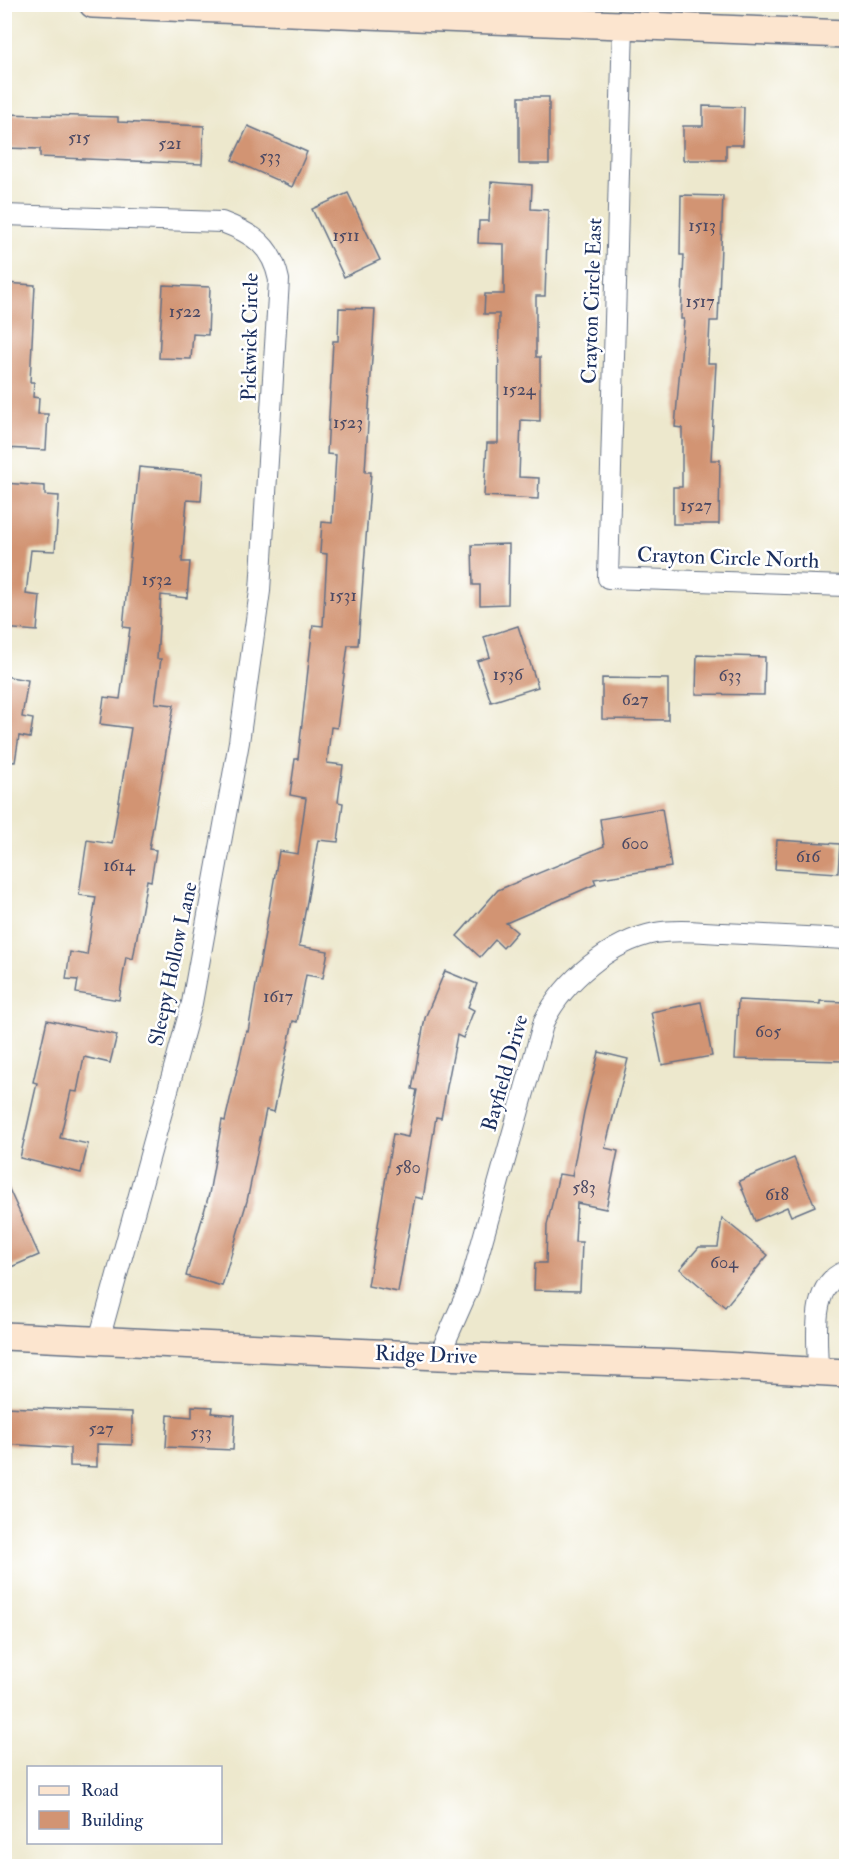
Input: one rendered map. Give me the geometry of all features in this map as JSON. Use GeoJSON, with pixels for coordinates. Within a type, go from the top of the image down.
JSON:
{"type":"FeatureCollection","features":[{"type":"Feature","properties":{"kind":"street"},"geometry":{"type":"LineString","coordinates":[[93,4],[846,34]]}},
{"type":"Feature","properties":{"kind":"street","name":"Crayton Circle East"},"geometry":{"type":"LineString","coordinates":[[608,578],[623,25]]}},
{"type":"Feature","properties":{"kind":"street","name":"Pickwick Circle"},"geometry":{"type":"LineString","coordinates":[[4,215],[222,222],[242,230],[259,241],[275,260],[278,292],[260,591]]}},
{"type":"Feature","properties":{"kind":"street","name":"Crayton Circle North"},"geometry":{"type":"LineString","coordinates":[[608,578],[846,586]]}},
{"type":"Feature","properties":{"kind":"street","name":"Sleepy Hollow Lane"},"geometry":{"type":"LineString","coordinates":[[99,1340],[164,1112],[192,1003],[237,753],[260,591]]}},
{"type":"Feature","properties":{"kind":"street","name":"Bayfield Drive"},"geometry":{"type":"LineString","coordinates":[[439,1356],[469,1288],[544,1021],[555,999],[608,952],[630,940],[656,933],[684,932],[846,939]]}},
{"type":"Feature","properties":{"kind":"street"},"geometry":{"type":"LineString","coordinates":[[818,1372],[820,1298],[830,1280],[846,1271]]}},
{"type":"Feature","properties":{"kind":"street","name":"Ridge Drive"},"geometry":{"type":"LineString","coordinates":[[4,1336],[439,1356],[684,1364],[846,1373]]}},
{"type":"Feature","properties":{"kind":"building"},"geometry":{"type":"Polygon","coordinates":[[[519,97],[549,97],[549,164],[519,164],[519,97]]]}},
{"type":"Feature","properties":{"kind":"building"},"geometry":{"type":"Polygon","coordinates":[[[703,106],[744,107],[743,145],[726,145],[726,160],[683,160],[683,126],[703,126],[703,106]]]}},
{"type":"Feature","properties":{"kind":"building"},"geometry":{"type":"Polygon","coordinates":[[[4,114],[118,117],[118,122],[204,126],[202,164],[40,157],[40,149],[4,148],[4,114]]]}},
{"type":"Feature","properties":{"kind":"building"},"geometry":{"type":"Polygon","coordinates":[[[248,126],[307,152],[292,187],[232,160],[248,126]]]}},
{"type":"Feature","properties":{"kind":"building"},"geometry":{"type":"Polygon","coordinates":[[[491,182],[532,185],[531,209],[548,210],[545,296],[536,296],[536,357],[540,357],[540,421],[521,420],[519,477],[539,478],[538,499],[484,496],[487,443],[498,443],[499,314],[484,314],[485,294],[504,294],[504,244],[478,243],[479,221],[489,221],[491,182]]]}},
{"type":"Feature","properties":{"kind":"building"},"geometry":{"type":"Polygon","coordinates":[[[348,193],[380,260],[344,277],[312,209],[348,193]]]}},
{"type":"Feature","properties":{"kind":"building"},"geometry":{"type":"Polygon","coordinates":[[[681,195],[723,196],[718,321],[710,321],[708,363],[716,363],[711,460],[720,460],[719,524],[673,524],[673,487],[682,487],[682,428],[675,427],[684,319],[681,319],[684,255],[680,255],[681,195]]]}},
{"type":"Feature","properties":{"kind":"building"},"geometry":{"type":"Polygon","coordinates":[[[4,283],[35,285],[30,382],[34,382],[33,397],[39,398],[38,414],[48,414],[46,450],[4,448],[4,283]]]}},
{"type":"Feature","properties":{"kind":"building"},"geometry":{"type":"Polygon","coordinates":[[[163,285],[210,287],[208,335],[193,334],[191,359],[159,358],[163,285]]]}},
{"type":"Feature","properties":{"kind":"building"},"geometry":{"type":"Polygon","coordinates":[[[339,308],[375,309],[365,472],[371,472],[358,645],[348,645],[337,728],[331,727],[327,763],[343,765],[338,802],[343,803],[338,842],[318,840],[299,946],[328,951],[323,978],[306,975],[297,1022],[293,1021],[274,1112],[266,1110],[247,1201],[222,1286],[186,1276],[209,1194],[222,1120],[225,1121],[246,1031],[248,1032],[279,851],[298,854],[306,798],[290,795],[295,759],[298,759],[313,625],[323,626],[327,554],[320,553],[322,522],[332,523],[336,455],[327,454],[333,341],[338,341],[339,308]]]}},
{"type":"Feature","properties":{"kind":"building"},"geometry":{"type":"Polygon","coordinates":[[[139,467],[203,473],[201,501],[187,500],[182,562],[190,562],[187,598],[161,595],[157,659],[161,659],[155,703],[174,705],[149,849],[156,850],[151,881],[147,880],[133,959],[126,957],[119,1000],[76,993],[78,980],[66,979],[70,952],[87,955],[96,897],[79,895],[87,840],[112,844],[131,728],[100,724],[104,697],[120,699],[130,628],[123,627],[139,467]]]}},
{"type":"Feature","properties":{"kind":"building"},"geometry":{"type":"Polygon","coordinates":[[[4,483],[45,486],[45,495],[59,496],[55,551],[31,550],[26,594],[40,596],[37,631],[4,628],[4,483]]]}},
{"type":"Feature","properties":{"kind":"building"},"geometry":{"type":"Polygon","coordinates":[[[509,544],[508,604],[480,605],[480,585],[473,585],[472,545],[509,544]]]}},
{"type":"Feature","properties":{"kind":"building"},"geometry":{"type":"Polygon","coordinates":[[[518,626],[538,687],[491,702],[477,661],[490,657],[484,637],[518,626]]]}},
{"type":"Feature","properties":{"kind":"building"},"geometry":{"type":"Polygon","coordinates":[[[697,655],[765,657],[764,695],[696,694],[697,655]]]}},
{"type":"Feature","properties":{"kind":"building"},"geometry":{"type":"Polygon","coordinates":[[[4,676],[28,680],[22,717],[33,719],[30,738],[19,736],[15,762],[4,761],[4,676]]]}},
{"type":"Feature","properties":{"kind":"building"},"geometry":{"type":"Polygon","coordinates":[[[602,678],[668,679],[668,720],[602,719],[602,678]]]}},
{"type":"Feature","properties":{"kind":"building"},"geometry":{"type":"Polygon","coordinates":[[[662,808],[671,867],[594,879],[596,884],[506,923],[517,932],[503,948],[495,940],[480,957],[457,936],[498,890],[604,846],[600,819],[662,808]]]}},
{"type":"Feature","properties":{"kind":"building"},"geometry":{"type":"Polygon","coordinates":[[[777,840],[840,844],[838,873],[775,869],[777,840]]]}},
{"type":"Feature","properties":{"kind":"building"},"geometry":{"type":"Polygon","coordinates":[[[445,971],[477,984],[468,1007],[474,1010],[463,1038],[457,1035],[441,1118],[436,1117],[423,1199],[415,1197],[398,1292],[368,1286],[393,1134],[408,1137],[417,1090],[412,1089],[425,1018],[445,971]]]}},
{"type":"Feature","properties":{"kind":"building"},"geometry":{"type":"Polygon","coordinates":[[[738,1000],[820,1004],[820,1001],[846,1002],[846,1061],[735,1059],[738,1000]]]}},
{"type":"Feature","properties":{"kind":"building"},"geometry":{"type":"Polygon","coordinates":[[[701,1002],[712,1056],[662,1065],[651,1012],[701,1002]]]}},
{"type":"Feature","properties":{"kind":"building"},"geometry":{"type":"Polygon","coordinates":[[[47,1020],[117,1035],[110,1063],[84,1057],[77,1092],[71,1091],[60,1138],[88,1144],[81,1173],[20,1158],[37,1083],[33,1082],[47,1020]]]}},
{"type":"Feature","properties":{"kind":"building"},"geometry":{"type":"Polygon","coordinates":[[[599,1052],[628,1059],[605,1148],[618,1151],[606,1209],[577,1203],[575,1242],[582,1242],[580,1291],[534,1290],[535,1263],[546,1263],[547,1225],[559,1174],[572,1176],[584,1112],[599,1052]]]}},
{"type":"Feature","properties":{"kind":"building"},"geometry":{"type":"Polygon","coordinates":[[[794,1158],[815,1206],[791,1216],[787,1207],[755,1221],[739,1181],[794,1158]]]}},
{"type":"Feature","properties":{"kind":"building"},"geometry":{"type":"Polygon","coordinates":[[[4,1178],[39,1255],[4,1270],[4,1178]]]}},
{"type":"Feature","properties":{"kind":"building"},"geometry":{"type":"Polygon","coordinates":[[[722,1218],[768,1255],[725,1307],[680,1269],[699,1247],[718,1247],[722,1218]]]}},
{"type":"Feature","properties":{"kind":"building"},"geometry":{"type":"Polygon","coordinates":[[[192,1406],[213,1407],[212,1413],[235,1415],[233,1450],[166,1447],[168,1415],[192,1417],[192,1406]]]}},
{"type":"Feature","properties":{"kind":"building"},"geometry":{"type":"Polygon","coordinates":[[[4,1407],[132,1412],[132,1445],[97,1444],[97,1467],[70,1466],[70,1448],[4,1444],[4,1407]]]}}]}
